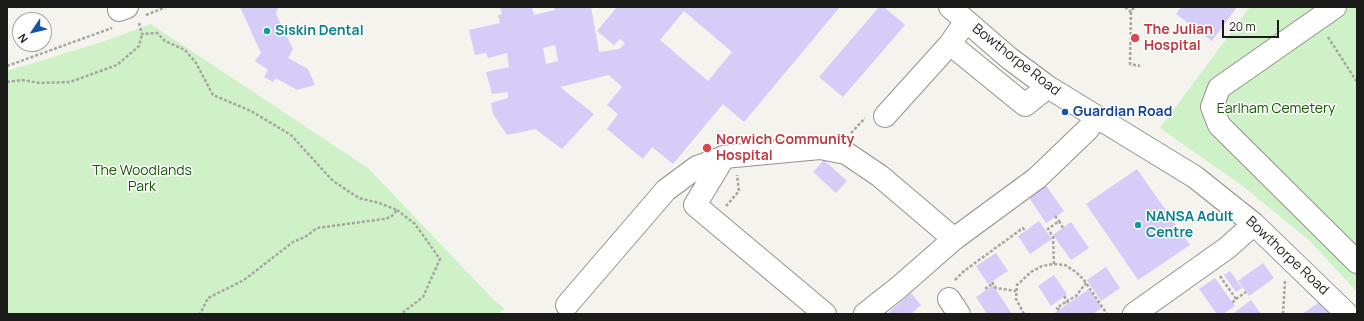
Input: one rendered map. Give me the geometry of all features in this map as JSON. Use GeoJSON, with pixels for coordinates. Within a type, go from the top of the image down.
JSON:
{"type":"FeatureCollection","features":[{"type":"Feature","properties":{"kind":"street","name":"Bowthorpe Road"},"geometry":{"type":"LineString","coordinates":[[950,7],[1009,58],[1048,87],[1195,177],[1254,224],[1347,314]]}},
{"type":"Feature","properties":{"kind":"street"},"geometry":{"type":"LineString","coordinates":[[1335,7],[1219,88],[1212,107],[1219,125],[1357,262]]}},
{"type":"Feature","properties":{"kind":"street"},"geometry":{"type":"LineString","coordinates":[[885,116],[950,44],[966,21]]}},
{"type":"Feature","properties":{"kind":"street"},"geometry":{"type":"LineString","coordinates":[[950,44],[1025,105],[1048,87]]}},
{"type":"Feature","properties":{"kind":"street"},"geometry":{"type":"LineString","coordinates":[[865,314],[898,288],[954,239],[1037,178],[1088,129],[1097,117]]}},
{"type":"Feature","properties":{"kind":"street"},"geometry":{"type":"LineString","coordinates":[[567,305],[666,190],[697,167],[729,156],[820,148],[846,153],[880,176],[954,239]]}},
{"type":"Feature","properties":{"kind":"street"},"geometry":{"type":"LineString","coordinates":[[729,156],[695,205],[825,314]]}},
{"type":"Feature","properties":{"kind":"street"},"geometry":{"type":"LineString","coordinates":[[1134,314],[1227,248],[1254,224]]}},
{"type":"Feature","properties":{"kind":"path"},"geometry":{"type":"LineString","coordinates":[[7,66],[129,16],[166,7]]}},
{"type":"Feature","properties":{"kind":"path"},"geometry":{"type":"LineString","coordinates":[[1125,7],[1131,12]]}},
{"type":"Feature","properties":{"kind":"path"},"geometry":{"type":"LineString","coordinates":[[1134,7],[1131,12],[1130,64],[1140,66]]}},
{"type":"Feature","properties":{"kind":"path"},"geometry":{"type":"LineString","coordinates":[[7,82],[22,80],[40,83],[70,82],[117,65],[139,46],[142,34],[129,16]]}},
{"type":"Feature","properties":{"kind":"path"},"geometry":{"type":"LineString","coordinates":[[1316,20],[1357,82]]}},
{"type":"Feature","properties":{"kind":"path"},"geometry":{"type":"LineString","coordinates":[[142,34],[157,33],[165,41],[185,50],[196,63],[204,81],[213,95],[251,111],[291,135],[334,181],[359,198],[379,203],[397,210],[415,224],[440,259],[423,297],[401,314]]}},
{"type":"Feature","properties":{"kind":"path"},"geometry":{"type":"LineString","coordinates":[[726,231],[735,221],[723,210],[739,191],[729,156]]}},
{"type":"Feature","properties":{"kind":"path"},"geometry":{"type":"LineString","coordinates":[[200,314],[208,298],[244,280],[293,242],[305,237],[317,228],[391,217],[397,210]]}},
{"type":"Feature","properties":{"kind":"path"},"geometry":{"type":"LineString","coordinates":[[1055,216],[1063,228]]}},
{"type":"Feature","properties":{"kind":"path"},"geometry":{"type":"LineString","coordinates":[[1054,264],[1053,237],[1047,230],[1059,221]]}},
{"type":"Feature","properties":{"kind":"path"},"geometry":{"type":"LineString","coordinates":[[954,307],[948,292],[949,285],[964,271],[1023,228],[1025,231]]}},
{"type":"Feature","properties":{"kind":"path"},"geometry":{"type":"LineString","coordinates":[[1209,261],[1236,299]]}},
{"type":"Feature","properties":{"kind":"path"},"geometry":{"type":"LineString","coordinates":[[1024,314],[1019,305],[1016,291],[1021,280],[1042,266],[1054,264],[1065,265],[1076,272],[1086,283],[1107,314]]}},
{"type":"Feature","properties":{"kind":"path"},"geometry":{"type":"LineString","coordinates":[[987,289],[986,288],[992,283],[996,288],[1016,291]]}},
{"type":"Feature","properties":{"kind":"path"},"geometry":{"type":"LineString","coordinates":[[1059,310],[1057,308],[1076,296],[1086,283]]}},
{"type":"Feature","properties":{"kind":"path"},"geometry":{"type":"LineString","coordinates":[[1232,303],[1246,292]]}},
{"type":"Feature","properties":{"kind":"path"},"geometry":{"type":"LineString","coordinates":[[1064,296],[1068,302]]}},
{"type":"Feature","properties":{"kind":"green space","name":"Earlham Cemetery"},"geometry":{"type":"Polygon","coordinates":[[[1250,7],[1357,7],[1357,292],[1311,242],[1244,187],[1160,128],[1250,7]]]}},
{"type":"Feature","properties":{"kind":"green space","name":"The Woodlands Park"},"geometry":{"type":"Polygon","coordinates":[[[151,24],[368,168],[493,299],[505,309],[497,314],[7,314],[7,71],[102,42],[151,24]]]}},
{"type":"Feature","properties":{"kind":"building","name":"Siskin Dental"},"geometry":{"type":"Polygon","coordinates":[[[240,7],[278,7],[276,14],[293,49],[288,58],[308,69],[315,85],[297,90],[276,78],[273,82],[264,77],[268,70],[255,61],[261,53],[240,7]]]}},
{"type":"Feature","properties":{"kind":"building"},"geometry":{"type":"Polygon","coordinates":[[[500,7],[532,7],[534,15],[555,10],[554,7],[591,7],[599,52],[619,49],[625,43],[620,39],[614,45],[597,31],[617,7],[840,7],[744,122],[723,104],[673,164],[652,147],[643,159],[607,129],[618,114],[607,105],[622,87],[609,75],[560,87],[594,114],[562,149],[535,129],[507,135],[493,114],[491,103],[508,98],[508,92],[492,94],[486,72],[509,67],[507,53],[488,58],[486,53],[475,55],[469,30],[500,23],[498,15],[502,14],[500,7]],[[684,11],[660,40],[708,81],[732,52],[684,11]],[[555,45],[543,48],[546,64],[558,61],[555,45]]]}},
{"type":"Feature","properties":{"kind":"building"},"geometry":{"type":"Polygon","coordinates":[[[879,7],[884,7],[905,25],[843,97],[819,77],[879,7]]]}},
{"type":"Feature","properties":{"kind":"building"},"geometry":{"type":"Polygon","coordinates":[[[1181,7],[1237,7],[1212,41],[1176,14],[1181,7]]]}},
{"type":"Feature","properties":{"kind":"building"},"geometry":{"type":"Polygon","coordinates":[[[824,160],[847,181],[836,193],[813,172],[824,160]]]}},
{"type":"Feature","properties":{"kind":"building","name":"NANSA Adult Centre"},"geometry":{"type":"Polygon","coordinates":[[[1137,169],[1190,245],[1138,280],[1086,204],[1137,169]]]}},
{"type":"Feature","properties":{"kind":"building"},"geometry":{"type":"Polygon","coordinates":[[[1045,184],[1064,211],[1046,223],[1028,196],[1045,184]]]}},
{"type":"Feature","properties":{"kind":"building"},"geometry":{"type":"Polygon","coordinates":[[[1039,221],[1052,239],[1030,254],[1018,236],[1039,221]]]}},
{"type":"Feature","properties":{"kind":"building"},"geometry":{"type":"Polygon","coordinates":[[[1071,222],[1089,248],[1071,260],[1053,235],[1071,222]]]}},
{"type":"Feature","properties":{"kind":"building"},"geometry":{"type":"Polygon","coordinates":[[[996,253],[1008,271],[988,284],[976,266],[996,253]]]}},
{"type":"Feature","properties":{"kind":"building"},"geometry":{"type":"Polygon","coordinates":[[[1263,263],[1274,278],[1249,296],[1238,281],[1263,263]]]}},
{"type":"Feature","properties":{"kind":"building"},"geometry":{"type":"Polygon","coordinates":[[[1106,267],[1120,288],[1101,301],[1087,280],[1106,267]]]}},
{"type":"Feature","properties":{"kind":"building"},"geometry":{"type":"Polygon","coordinates":[[[1230,271],[1242,288],[1236,292],[1224,275],[1230,271]]]}},
{"type":"Feature","properties":{"kind":"building"},"geometry":{"type":"Polygon","coordinates":[[[1054,275],[1067,294],[1051,306],[1038,286],[1054,275]]]}},
{"type":"Feature","properties":{"kind":"building"},"geometry":{"type":"Polygon","coordinates":[[[1215,278],[1235,306],[1223,314],[1217,314],[1199,289],[1215,278]]]}},
{"type":"Feature","properties":{"kind":"building"},"geometry":{"type":"Polygon","coordinates":[[[993,285],[1012,314],[987,314],[976,297],[993,285]]]}},
{"type":"Feature","properties":{"kind":"building"},"geometry":{"type":"Polygon","coordinates":[[[1089,289],[1102,308],[1093,314],[1053,314],[1089,289]]]}},
{"type":"Feature","properties":{"kind":"building"},"geometry":{"type":"Polygon","coordinates":[[[911,293],[921,305],[911,314],[887,314],[911,293]]]}},
{"type":"Feature","properties":{"kind":"building"},"geometry":{"type":"Polygon","coordinates":[[[1251,300],[1261,314],[1236,314],[1235,312],[1251,300]]]}},
{"type":"Feature","properties":{"kind":"building"},"geometry":{"type":"Polygon","coordinates":[[[1321,301],[1330,314],[1302,314],[1321,301]]]}},
{"type":"Feature","properties":{"kind":"place","name":"Siskin Dental"},"geometry":{"type":"Point","coordinates":[267,31]}},
{"type":"Feature","properties":{"kind":"place","name":"The Julian Hospital"},"geometry":{"type":"Point","coordinates":[1135,38]}},
{"type":"Feature","properties":{"kind":"place","name":"Guardian Road"},"geometry":{"type":"Point","coordinates":[1065,112]}},
{"type":"Feature","properties":{"kind":"place","name":"Norwich Community Hospital"},"geometry":{"type":"Point","coordinates":[707,148]}},
{"type":"Feature","properties":{"kind":"place","name":"NANSA Adult Centre"},"geometry":{"type":"Point","coordinates":[1138,225]}}]}
